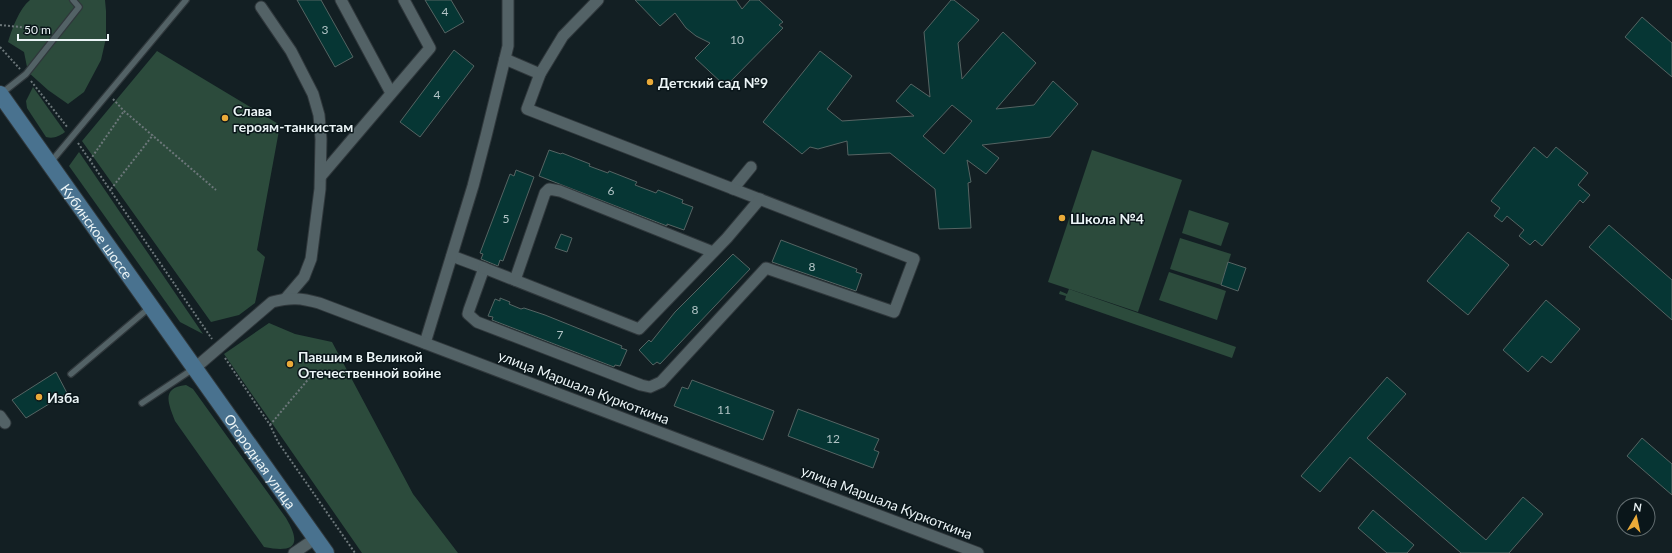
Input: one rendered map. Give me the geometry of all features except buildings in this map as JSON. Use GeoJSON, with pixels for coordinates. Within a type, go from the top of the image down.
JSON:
{"type":"FeatureCollection","features":[{"type":"Feature","properties":{"kind":"main road","name":"Кубинское шоссе"},"geometry":{"type":"LineString","coordinates":[[0,94],[195,368]]}},
{"type":"Feature","properties":{"kind":"main road","name":"Огородная улица"},"geometry":{"type":"LineString","coordinates":[[195,368],[326,553]]}},
{"type":"Feature","properties":{"kind":"street"},"geometry":{"type":"LineString","coordinates":[[341,0],[391,93]]}},
{"type":"Feature","properties":{"kind":"street"},"geometry":{"type":"LineString","coordinates":[[321,176],[430,48],[404,0]]}},
{"type":"Feature","properties":{"kind":"street"},"geometry":{"type":"LineString","coordinates":[[425,343],[473,186],[508,46],[508,0]]}},
{"type":"Feature","properties":{"kind":"street"},"geometry":{"type":"LineString","coordinates":[[484,268],[468,314],[477,322],[641,385],[650,387],[661,382],[766,268],[894,312],[914,259],[527,110],[540,74],[563,36],[598,0]]}},
{"type":"Feature","properties":{"kind":"street"},"geometry":{"type":"LineString","coordinates":[[261,6],[291,51],[313,94],[319,115],[321,139],[321,176],[311,259],[304,277],[286,298]]}},
{"type":"Feature","properties":{"kind":"street"},"geometry":{"type":"LineString","coordinates":[[504,59],[540,74]]}},
{"type":"Feature","properties":{"kind":"street"},"geometry":{"type":"LineString","coordinates":[[733,189],[751,167]]}},
{"type":"Feature","properties":{"kind":"street"},"geometry":{"type":"LineString","coordinates":[[515,280],[545,193],[550,189],[560,191],[713,252]]}},
{"type":"Feature","properties":{"kind":"street"},"geometry":{"type":"LineString","coordinates":[[452,256],[639,329],[713,252],[760,199]]}},
{"type":"Feature","properties":{"kind":"street","name":"улица Маршала Куркоткина"},"geometry":{"type":"LineString","coordinates":[[195,368],[217,347],[272,302],[286,298],[300,298],[319,303],[978,553]]}},
{"type":"Feature","properties":{"kind":"street"},"geometry":{"type":"LineString","coordinates":[[294,553],[316,538]]}},
{"type":"Feature","properties":{"kind":"lane"},"geometry":{"type":"LineString","coordinates":[[0,94],[26,74],[59,32],[78,7],[73,0]]}},
{"type":"Feature","properties":{"kind":"lane"},"geometry":{"type":"LineString","coordinates":[[50,163],[186,0]]}},
{"type":"Feature","properties":{"kind":"lane"},"geometry":{"type":"LineString","coordinates":[[71,374],[151,306]]}},
{"type":"Feature","properties":{"kind":"lane"},"geometry":{"type":"LineString","coordinates":[[142,403],[195,368]]}},
{"type":"Feature","properties":{"kind":"path"},"geometry":{"type":"LineString","coordinates":[[0,25],[59,32]]}},
{"type":"Feature","properties":{"kind":"path"},"geometry":{"type":"LineString","coordinates":[[0,47],[26,74],[73,135],[111,189],[270,425],[278,442],[355,553]]}},
{"type":"Feature","properties":{"kind":"path"},"geometry":{"type":"LineString","coordinates":[[108,94],[124,111],[216,190]]}},
{"type":"Feature","properties":{"kind":"path"},"geometry":{"type":"LineString","coordinates":[[90,160],[124,111]]}},
{"type":"Feature","properties":{"kind":"path"},"geometry":{"type":"LineString","coordinates":[[111,189],[153,135]]}},
{"type":"Feature","properties":{"kind":"path"},"geometry":{"type":"LineString","coordinates":[[270,425],[316,370]]}},
{"type":"Feature","properties":{"kind":"green space"},"geometry":{"type":"Polygon","coordinates":[[[30,0],[105,0],[106,38],[101,60],[84,92],[68,104],[48,90],[28,72],[24,52],[8,42],[19,14],[30,0]]]}},
{"type":"Feature","properties":{"kind":"green space"},"geometry":{"type":"Polygon","coordinates":[[[157,51],[280,125],[257,250],[265,257],[255,303],[239,315],[211,322],[82,141],[157,51]]]}},
{"type":"Feature","properties":{"kind":"green space"},"geometry":{"type":"Polygon","coordinates":[[[33,87],[65,132],[61,135],[52,138],[46,137],[27,108],[26,101],[33,87]]]}},
{"type":"Feature","properties":{"kind":"green space"},"geometry":{"type":"Polygon","coordinates":[[[1092,150],[1182,180],[1138,312],[1048,282],[1092,150]]]}},
{"type":"Feature","properties":{"kind":"green space"},"geometry":{"type":"Polygon","coordinates":[[[79,152],[203,334],[180,322],[69,166],[79,152]]]}},
{"type":"Feature","properties":{"kind":"green space"},"geometry":{"type":"Polygon","coordinates":[[[1189,210],[1229,223],[1221,246],[1182,233],[1189,210]]]}},
{"type":"Feature","properties":{"kind":"green space"},"geometry":{"type":"Polygon","coordinates":[[[1180,238],[1231,254],[1221,285],[1170,269],[1180,238]]]}},
{"type":"Feature","properties":{"kind":"green space"},"geometry":{"type":"Polygon","coordinates":[[[1169,272],[1226,291],[1217,320],[1159,300],[1169,272]]]}},
{"type":"Feature","properties":{"kind":"green space"},"geometry":{"type":"Polygon","coordinates":[[[1069,289],[1236,347],[1232,358],[1065,300],[1066,296],[1059,294],[1060,291],[1067,294],[1069,289]]]}},
{"type":"Feature","properties":{"kind":"green space"},"geometry":{"type":"Polygon","coordinates":[[[269,323],[295,334],[332,342],[413,494],[458,553],[362,553],[224,354],[269,323]]]}},
{"type":"Feature","properties":{"kind":"green space"},"geometry":{"type":"Polygon","coordinates":[[[186,385],[193,389],[286,518],[294,535],[293,545],[289,548],[275,549],[264,547],[175,421],[168,398],[172,390],[186,385]]]}},
{"type":"Feature","properties":{"kind":"place","name":"Детский сад №9"},"geometry":{"type":"Point","coordinates":[650,82]}},
{"type":"Feature","properties":{"kind":"place","name":"Слава героям-танкистам"},"geometry":{"type":"Point","coordinates":[225,118]}},
{"type":"Feature","properties":{"kind":"place","name":"Школа №4"},"geometry":{"type":"Point","coordinates":[1062,218]}},
{"type":"Feature","properties":{"kind":"place","name":"Павшим в Великой Отечественной войне"},"geometry":{"type":"Point","coordinates":[290,364]}},
{"type":"Feature","properties":{"kind":"place","name":"Изба"},"geometry":{"type":"Point","coordinates":[39,397]}}]}
